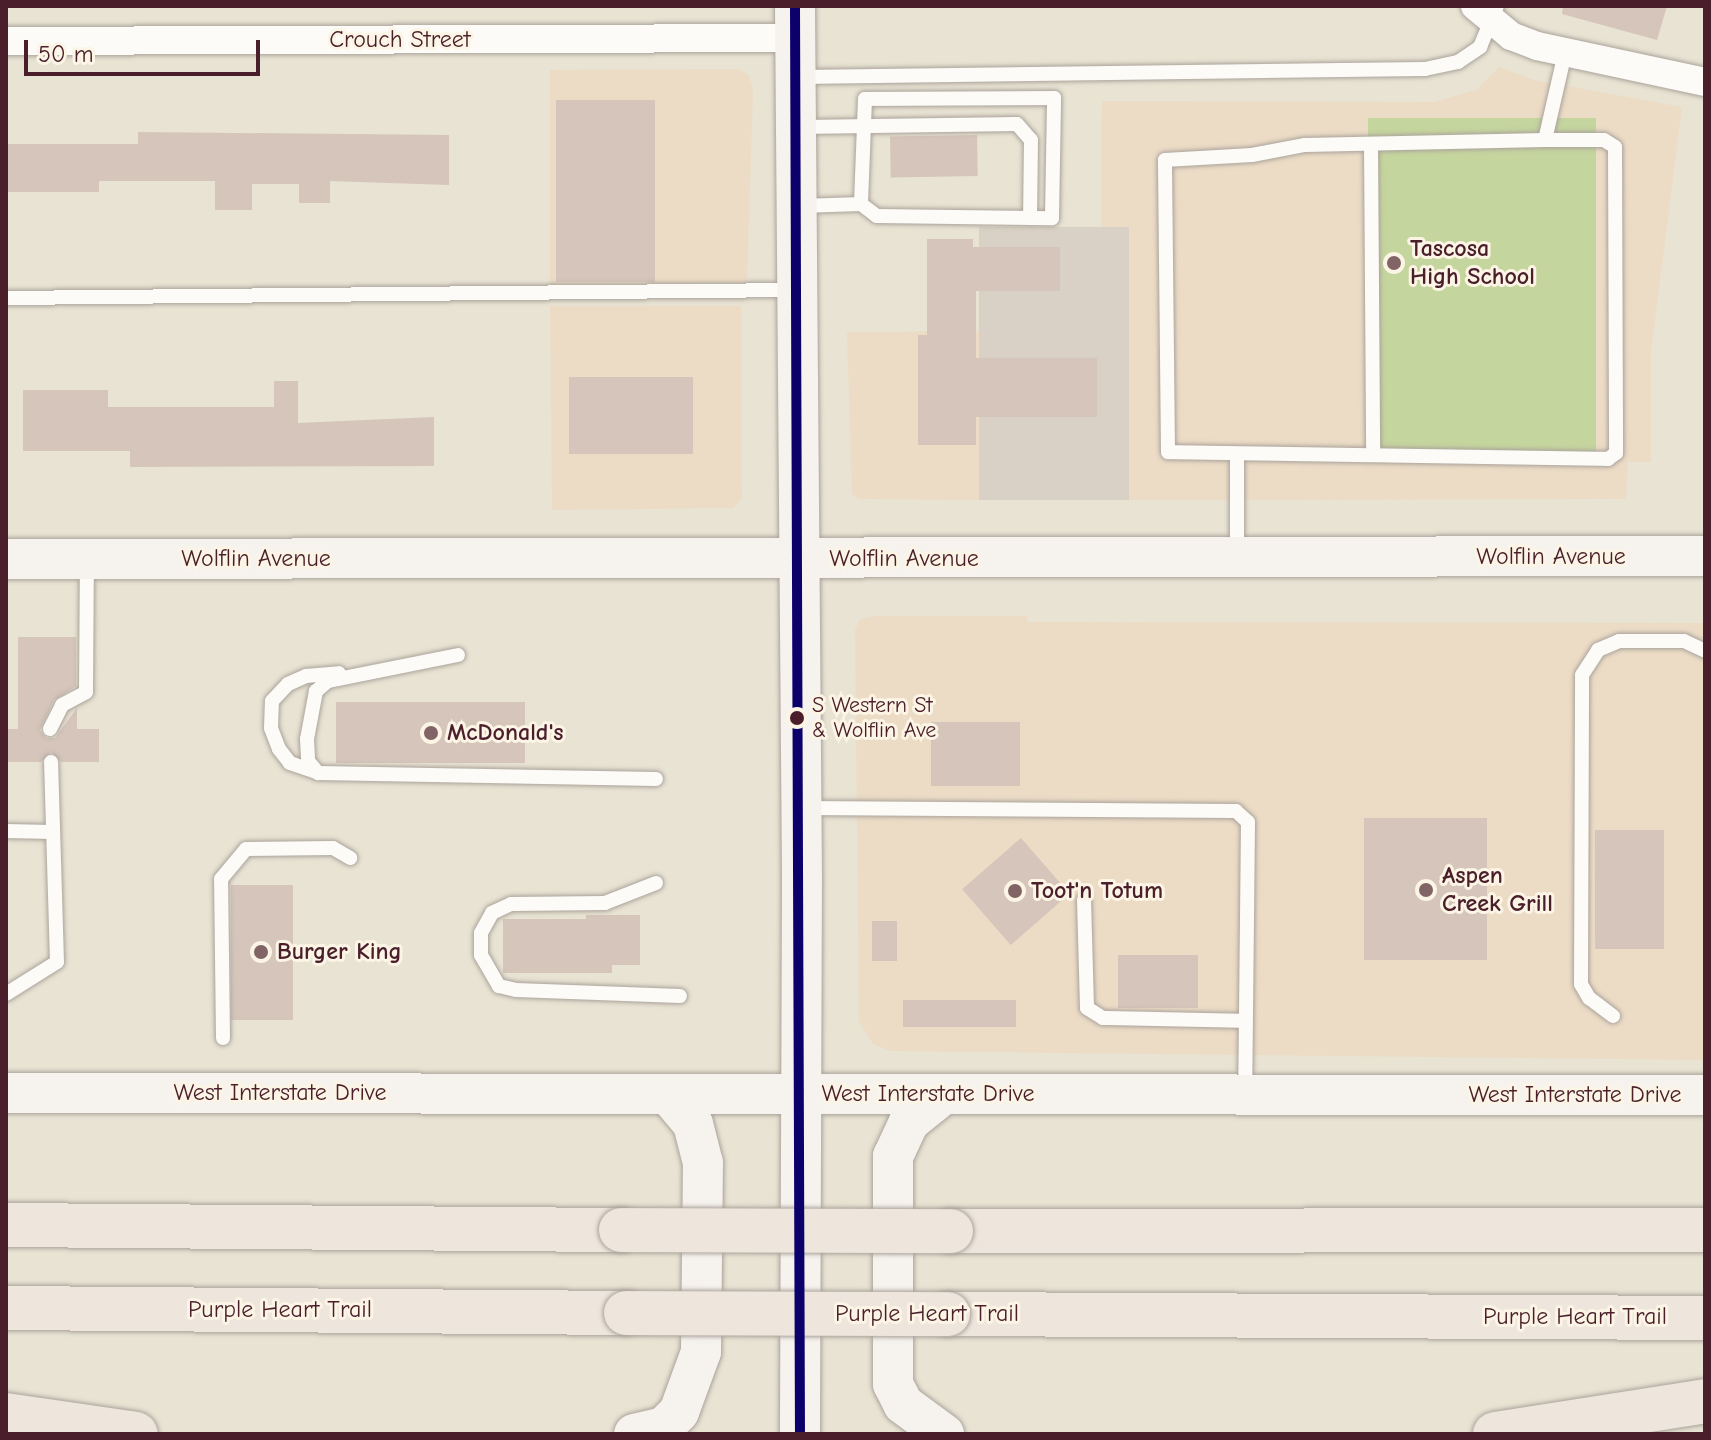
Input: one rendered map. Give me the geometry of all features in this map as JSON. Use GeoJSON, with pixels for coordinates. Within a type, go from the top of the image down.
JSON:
{"type":"FeatureCollection","features":[{"type":"Feature","properties":{"kind":"highway"},"geometry":{"type":"LineString","coordinates":[[6,1225],[951,1231],[1705,1230]]}},
{"type":"Feature","properties":{"kind":"highway","name":"Purple Heart Trail"},"geometry":{"type":"LineString","coordinates":[[6,1308],[1705,1318]]}},
{"type":"Feature","properties":{"kind":"highway"},"geometry":{"type":"LineString","coordinates":[[1495,1434],[1705,1401]]}},
{"type":"Feature","properties":{"kind":"highway"},"geometry":{"type":"LineString","coordinates":[[6,1415],[136,1434]]}},
{"type":"Feature","properties":{"kind":"main road"},"geometry":{"type":"LineString","coordinates":[[795,40],[803,1094],[800,1434]]}},
{"type":"Feature","properties":{"kind":"main road","name":"Wolflin Avenue"},"geometry":{"type":"LineString","coordinates":[[6,559],[1705,556]]}},
{"type":"Feature","properties":{"kind":"main road","name":"West Interstate Drive"},"geometry":{"type":"LineString","coordinates":[[6,1093],[1705,1095]]}},
{"type":"Feature","properties":{"kind":"main road"},"geometry":{"type":"LineString","coordinates":[[634,1434],[664,1427],[679,1412],[701,1352],[703,1163],[693,1124],[668,1094]]}},
{"type":"Feature","properties":{"kind":"main road"},"geometry":{"type":"LineString","coordinates":[[944,1094],[909,1122],[893,1156],[893,1384],[903,1404],[944,1434]]}},
{"type":"Feature","properties":{"kind":"street"},"geometry":{"type":"LineString","coordinates":[[1488,12],[1511,36],[1565,53],[1705,82]]}},
{"type":"Feature","properties":{"kind":"street","name":"Crouch Street"},"geometry":{"type":"LineString","coordinates":[[6,41],[795,40]]}},
{"type":"Feature","properties":{"kind":"lane"},"geometry":{"type":"LineString","coordinates":[[795,40],[1425,69],[1458,62],[1480,47],[1488,12]]}},
{"type":"Feature","properties":{"kind":"lane"},"geometry":{"type":"LineString","coordinates":[[1545,140],[1565,53]]}},
{"type":"Feature","properties":{"kind":"lane"},"geometry":{"type":"LineString","coordinates":[[796,206],[861,204],[877,216],[1030,218],[1056,214],[1054,98],[872,97],[861,104],[861,204]]}},
{"type":"Feature","properties":{"kind":"lane"},"geometry":{"type":"LineString","coordinates":[[795,127],[1017,124],[1031,140],[1030,218]]}},
{"type":"Feature","properties":{"kind":"lane"},"geometry":{"type":"LineString","coordinates":[[1545,140],[1604,140],[1615,147],[1616,453],[1608,459],[1168,452],[1165,442],[1165,160],[1371,144],[1545,140]]}},
{"type":"Feature","properties":{"kind":"lane"},"geometry":{"type":"LineString","coordinates":[[1371,144],[1373,455]]}},
{"type":"Feature","properties":{"kind":"lane"},"geometry":{"type":"LineString","coordinates":[[6,298],[796,290]]}},
{"type":"Feature","properties":{"kind":"lane"},"geometry":{"type":"LineString","coordinates":[[1237,455],[1237,557]]}},
{"type":"Feature","properties":{"kind":"lane"},"geometry":{"type":"LineString","coordinates":[[50,729],[62,705],[86,692],[87,559]]}},
{"type":"Feature","properties":{"kind":"lane"},"geometry":{"type":"LineString","coordinates":[[1613,1016],[1589,998],[1581,984],[1582,675],[1598,650],[1619,641],[1684,641],[1705,651]]}},
{"type":"Feature","properties":{"kind":"lane"},"geometry":{"type":"LineString","coordinates":[[318,773],[308,761],[307,739],[316,691],[328,681],[458,655]]}},
{"type":"Feature","properties":{"kind":"lane"},"geometry":{"type":"LineString","coordinates":[[372,670],[306,676],[288,684],[272,701],[271,728],[279,749],[290,763],[318,773],[656,779]]}},
{"type":"Feature","properties":{"kind":"lane"},"geometry":{"type":"LineString","coordinates":[[6,994],[57,962],[51,762]]}},
{"type":"Feature","properties":{"kind":"lane"},"geometry":{"type":"LineString","coordinates":[[801,808],[1236,811],[1248,822],[1245,1095]]}},
{"type":"Feature","properties":{"kind":"lane"},"geometry":{"type":"LineString","coordinates":[[6,831],[53,832]]}},
{"type":"Feature","properties":{"kind":"lane"},"geometry":{"type":"LineString","coordinates":[[223,1038],[221,879],[246,849],[333,848],[350,858]]}},
{"type":"Feature","properties":{"kind":"lane"},"geometry":{"type":"LineString","coordinates":[[656,883],[605,903],[511,904],[492,913],[481,933],[481,955],[499,986],[516,990],[680,996]]}},
{"type":"Feature","properties":{"kind":"lane"},"geometry":{"type":"LineString","coordinates":[[1084,900],[1087,1008],[1103,1018],[1245,1021]]}},
{"type":"Feature","properties":{"kind":"shaded area","name":"Tascosa High School"},"geometry":{"type":"Polygon","coordinates":[[[1499,67],[1534,80],[1682,107],[1651,352],[1651,462],[1628,462],[1626,499],[1129,500],[1129,228],[1101,228],[1102,101],[1434,102],[1476,90],[1499,67]]]}},
{"type":"Feature","properties":{"kind":"shaded area"},"geometry":{"type":"Polygon","coordinates":[[[737,69],[749,75],[753,92],[747,283],[550,285],[550,70],[737,69]]]}},
{"type":"Feature","properties":{"kind":"shaded area"},"geometry":{"type":"Polygon","coordinates":[[[979,227],[1129,227],[1129,500],[979,500],[979,227]]]}},
{"type":"Feature","properties":{"kind":"shaded area"},"geometry":{"type":"Polygon","coordinates":[[[550,306],[741,306],[742,498],[733,508],[552,510],[550,306]]]}},
{"type":"Feature","properties":{"kind":"shaded area"},"geometry":{"type":"Polygon","coordinates":[[[979,331],[979,500],[859,499],[852,494],[847,332],[979,331]]]}},
{"type":"Feature","properties":{"kind":"shaded area"},"geometry":{"type":"Polygon","coordinates":[[[875,616],[1027,616],[1028,622],[1705,623],[1705,1060],[891,1051],[873,1044],[859,1022],[855,630],[860,619],[875,616]]]}},
{"type":"Feature","properties":{"kind":"green space"},"geometry":{"type":"Polygon","coordinates":[[[1368,118],[1596,118],[1596,463],[1368,463],[1368,118]]]}},
{"type":"Feature","properties":{"kind":"building"},"geometry":{"type":"Polygon","coordinates":[[[1563,6],[1667,6],[1657,40],[1562,14],[1563,6]]]}},
{"type":"Feature","properties":{"kind":"building"},"geometry":{"type":"Polygon","coordinates":[[[556,100],[655,100],[655,282],[556,282],[556,100]]]}},
{"type":"Feature","properties":{"kind":"building"},"geometry":{"type":"Polygon","coordinates":[[[138,132],[449,135],[449,185],[330,181],[330,203],[299,203],[299,184],[252,184],[252,210],[215,210],[215,181],[99,181],[99,192],[6,192],[6,144],[138,144],[138,132]]]}},
{"type":"Feature","properties":{"kind":"building"},"geometry":{"type":"Polygon","coordinates":[[[977,135],[978,176],[891,178],[890,137],[977,135]]]}},
{"type":"Feature","properties":{"kind":"building"},"geometry":{"type":"Polygon","coordinates":[[[927,239],[973,239],[973,247],[1060,247],[1060,291],[976,291],[976,358],[1097,358],[1097,417],[976,417],[976,445],[918,445],[918,335],[927,335],[927,239]]]}},
{"type":"Feature","properties":{"kind":"building"},"geometry":{"type":"Polygon","coordinates":[[[569,377],[693,377],[693,454],[569,454],[569,377]]]}},
{"type":"Feature","properties":{"kind":"building"},"geometry":{"type":"Polygon","coordinates":[[[274,381],[298,381],[298,423],[434,417],[434,466],[130,467],[130,451],[23,451],[23,390],[108,390],[108,407],[274,407],[274,381]]]}},
{"type":"Feature","properties":{"kind":"building"},"geometry":{"type":"Polygon","coordinates":[[[18,637],[76,637],[76,686],[54,700],[40,730],[46,738],[55,738],[77,708],[77,729],[99,729],[99,762],[61,762],[51,752],[41,762],[6,762],[6,729],[18,729],[18,637]]]}},
{"type":"Feature","properties":{"kind":"building","name":"McDonald's"},"geometry":{"type":"Polygon","coordinates":[[[336,702],[525,702],[525,763],[336,763],[336,702]]]}},
{"type":"Feature","properties":{"kind":"building"},"geometry":{"type":"Polygon","coordinates":[[[931,722],[1020,722],[1020,786],[931,786],[931,722]]]}},
{"type":"Feature","properties":{"kind":"building","name":"Aspen Creek Grill"},"geometry":{"type":"Polygon","coordinates":[[[1364,818],[1487,818],[1487,960],[1364,960],[1364,818]]]}},
{"type":"Feature","properties":{"kind":"building"},"geometry":{"type":"Polygon","coordinates":[[[1595,830],[1664,830],[1664,949],[1595,949],[1595,830]]]}},
{"type":"Feature","properties":{"kind":"building","name":"Toot'n Totum"},"geometry":{"type":"Polygon","coordinates":[[[1021,838],[1070,894],[1011,945],[962,889],[1021,838]]]}},
{"type":"Feature","properties":{"kind":"building","name":"Burger King"},"geometry":{"type":"Polygon","coordinates":[[[231,885],[293,885],[293,1020],[231,1020],[231,885]]]}},
{"type":"Feature","properties":{"kind":"building"},"geometry":{"type":"Polygon","coordinates":[[[586,915],[640,915],[640,965],[612,965],[612,973],[503,973],[503,919],[586,919],[586,915]]]}},
{"type":"Feature","properties":{"kind":"building"},"geometry":{"type":"Polygon","coordinates":[[[872,921],[897,921],[897,961],[872,961],[872,921]]]}},
{"type":"Feature","properties":{"kind":"building"},"geometry":{"type":"Polygon","coordinates":[[[1118,955],[1198,955],[1198,1008],[1118,1008],[1118,955]]]}},
{"type":"Feature","properties":{"kind":"building"},"geometry":{"type":"Polygon","coordinates":[[[903,1000],[1016,1000],[1016,1027],[903,1027],[903,1000]]]}},
{"type":"Feature","properties":{"kind":"transit line"},"geometry":{"type":"LineString","coordinates":[[795,6],[800,1434]]}},
{"type":"Feature","properties":{"kind":"place","name":"Tascosa High School"},"geometry":{"type":"Point","coordinates":[1394,263]}},
{"type":"Feature","properties":{"kind":"place","name":"S Western St & Wolflin Ave"},"geometry":{"type":"Point","coordinates":[797,718]}},
{"type":"Feature","properties":{"kind":"place","name":"McDonald's"},"geometry":{"type":"Point","coordinates":[431,733]}},
{"type":"Feature","properties":{"kind":"place","name":"Aspen Creek Grill"},"geometry":{"type":"Point","coordinates":[1426,890]}},
{"type":"Feature","properties":{"kind":"place","name":"Toot'n Totum"},"geometry":{"type":"Point","coordinates":[1015,891]}},
{"type":"Feature","properties":{"kind":"place","name":"Burger King"},"geometry":{"type":"Point","coordinates":[261,952]}}]}
